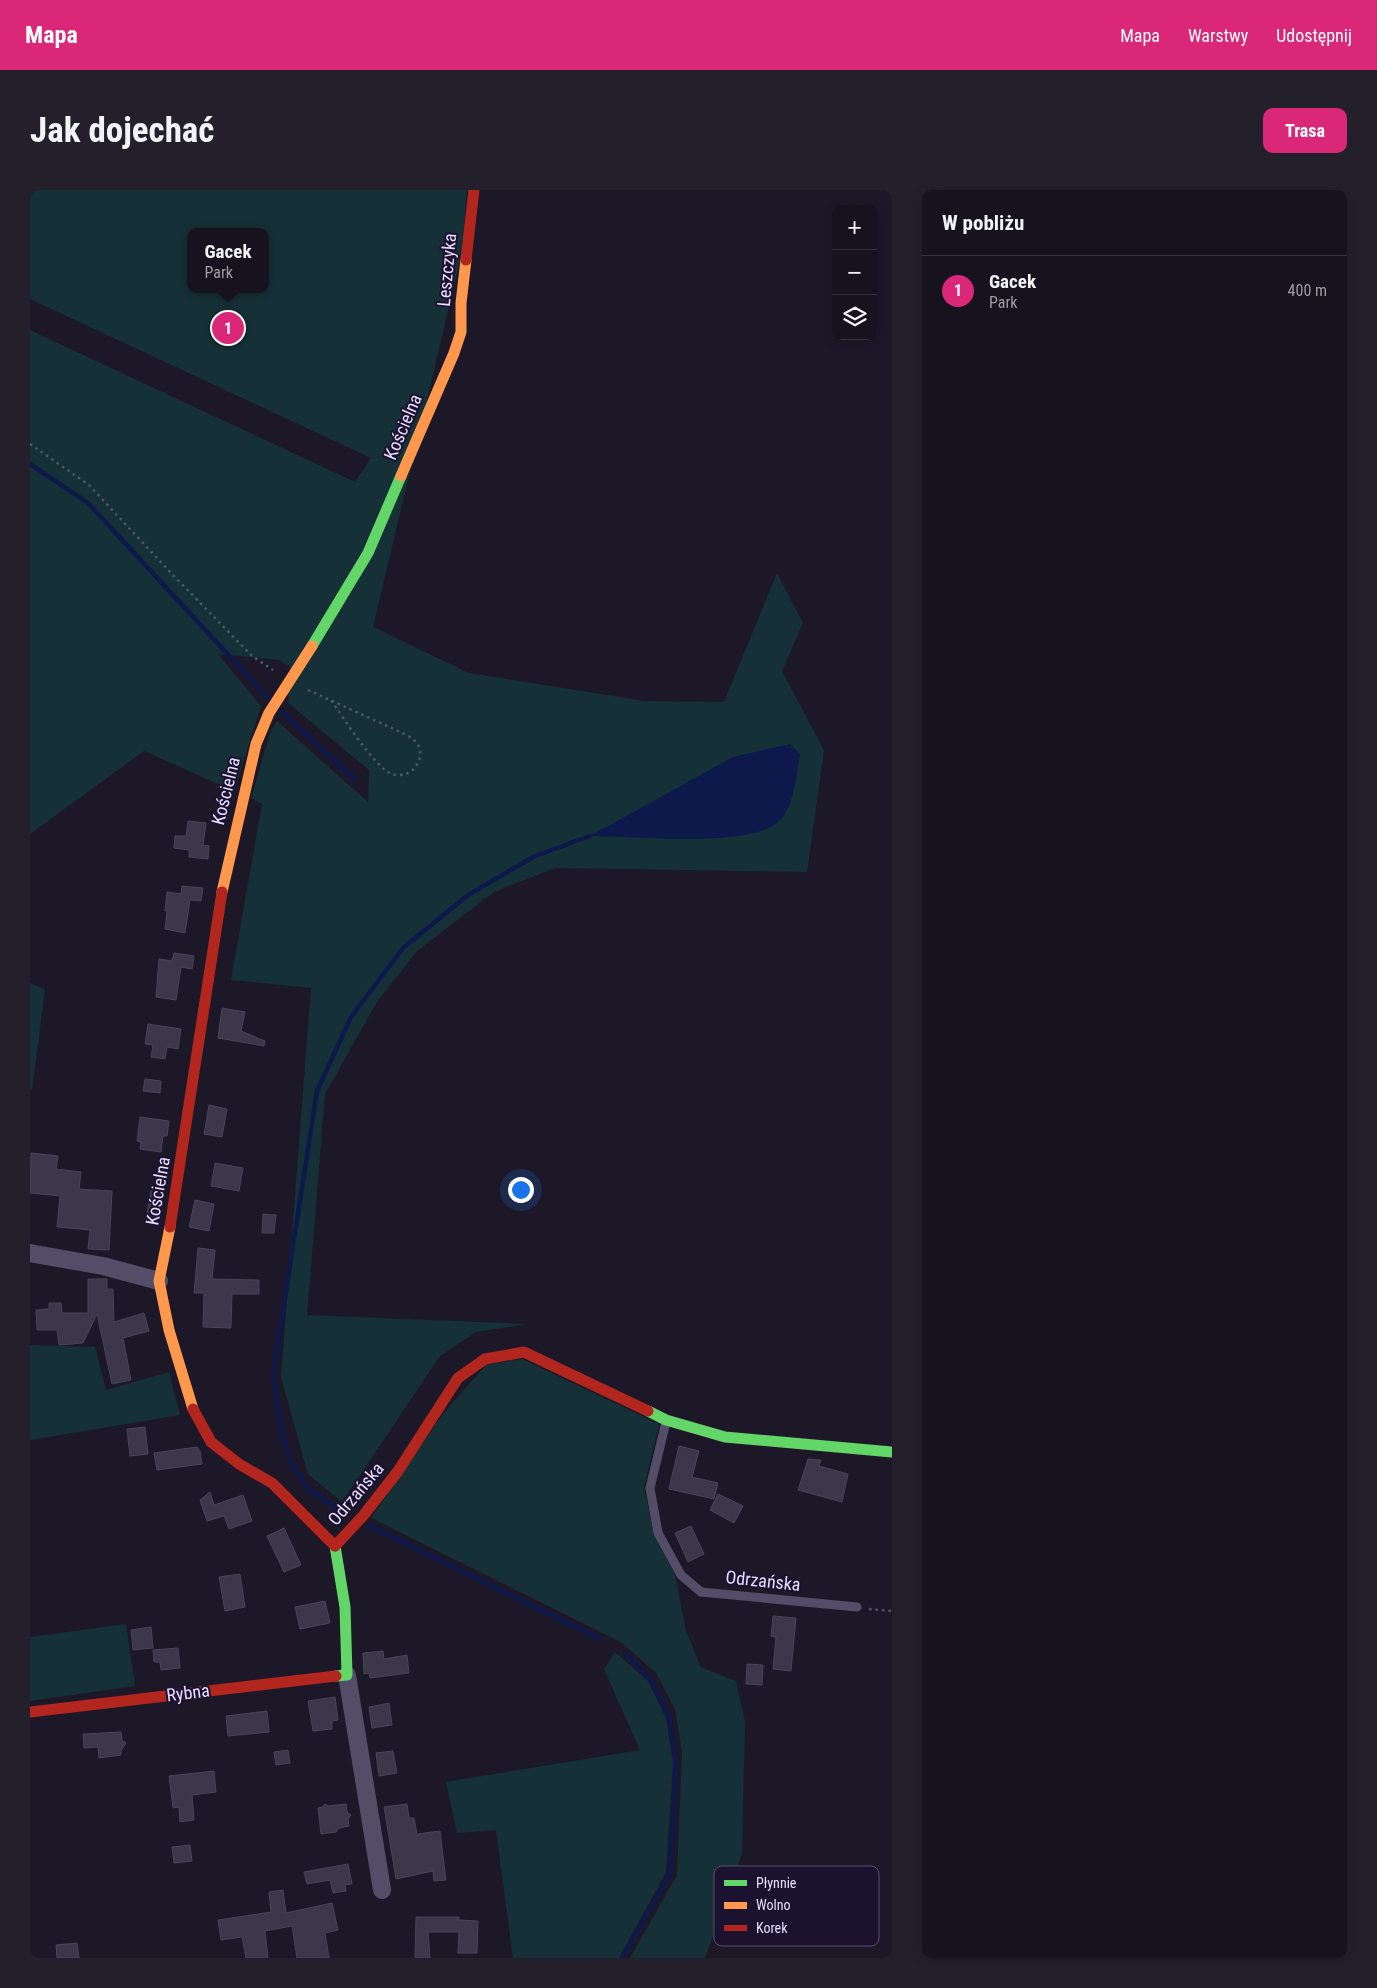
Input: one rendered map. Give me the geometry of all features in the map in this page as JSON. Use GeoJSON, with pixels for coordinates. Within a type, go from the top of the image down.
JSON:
{"type":"FeatureCollection","features":[{"type":"Feature","properties":{"kind":"street","name":"Leszczyka"},"geometry":{"type":"LineString","coordinates":[[454,353],[460,332],[462,293],[474,190]]}},
{"type":"Feature","properties":{"kind":"street","name":"Kościelna"},"geometry":{"type":"LineString","coordinates":[[159,1281],[174,1208],[224,876],[256,744],[269,713],[328,622],[368,553],[454,353]]}},
{"type":"Feature","properties":{"kind":"street"},"geometry":{"type":"LineString","coordinates":[[30,1253],[93,1264],[159,1281]]}},
{"type":"Feature","properties":{"kind":"street","name":"Odrzańska"},"geometry":{"type":"LineString","coordinates":[[159,1281],[169,1330],[190,1403],[211,1442],[239,1464],[272,1483],[335,1546],[364,1516],[398,1472],[458,1378],[485,1359],[524,1352],[666,1420],[725,1437],[892,1452]]}},
{"type":"Feature","properties":{"kind":"street"},"geometry":{"type":"LineString","coordinates":[[335,1546],[345,1606],[347,1675],[382,1890]]}},
{"type":"Feature","properties":{"kind":"street","name":"Rybna"},"geometry":{"type":"LineString","coordinates":[[30,1712],[347,1675]]}},
{"type":"Feature","properties":{"kind":"lane","name":"Odrzańska"},"geometry":{"type":"LineString","coordinates":[[666,1420],[650,1488],[658,1533],[681,1575],[701,1592],[857,1607]]}},
{"type":"Feature","properties":{"kind":"path"},"geometry":{"type":"LineString","coordinates":[[30,444],[89,485],[252,656],[290,682],[330,700],[407,735],[418,743],[421,756],[417,767],[406,775],[393,774],[380,766],[330,700]]}},
{"type":"Feature","properties":{"kind":"path"},"geometry":{"type":"LineString","coordinates":[[857,1607],[892,1611]]}},
{"type":"Feature","properties":{"kind":"green space"},"geometry":{"type":"Polygon","coordinates":[[[30,190],[467,190],[462,252],[373,627],[469,673],[645,701],[724,702],[777,573],[803,623],[782,671],[824,750],[807,872],[555,868],[494,892],[417,951],[377,1002],[325,1094],[307,1315],[527,1324],[476,1332],[440,1356],[342,1502],[308,1474],[281,1377],[311,988],[231,980],[262,804],[251,798],[271,730],[277,721],[368,802],[369,770],[288,703],[290,667],[279,660],[218,654],[261,706],[234,791],[144,751],[30,834],[30,330],[355,482],[371,458],[30,299],[30,190]]]}},
{"type":"Feature","properties":{"kind":"green space"},"geometry":{"type":"Polygon","coordinates":[[[30,983],[45,989],[32,1090],[30,1089],[30,983]]]}},
{"type":"Feature","properties":{"kind":"green space"},"geometry":{"type":"Polygon","coordinates":[[[30,1345],[95,1347],[106,1390],[169,1372],[180,1415],[30,1440],[30,1345]]]}},
{"type":"Feature","properties":{"kind":"green space"},"geometry":{"type":"Polygon","coordinates":[[[522,1359],[659,1424],[644,1487],[654,1535],[675,1575],[686,1631],[701,1667],[736,1681],[745,1721],[742,1853],[738,1866],[714,1866],[714,1933],[705,1958],[630,1958],[677,1875],[682,1752],[675,1709],[656,1673],[621,1642],[371,1518],[442,1415],[486,1365],[522,1359]]]}},
{"type":"Feature","properties":{"kind":"green space"},"geometry":{"type":"Polygon","coordinates":[[[126,1624],[135,1686],[30,1701],[30,1637],[126,1624]]]}},
{"type":"Feature","properties":{"kind":"green space"},"geometry":{"type":"Polygon","coordinates":[[[615,1652],[648,1681],[666,1718],[673,1762],[666,1872],[619,1958],[513,1958],[496,1830],[457,1833],[446,1782],[640,1750],[604,1669],[615,1652]]]}},
{"type":"Feature","properties":{"kind":"shaded area"},"geometry":{"type":"Polygon","coordinates":[[[790,744],[800,754],[791,799],[784,816],[764,830],[743,835],[688,839],[590,836],[733,757],[790,744]]]}},
{"type":"Feature","properties":{"kind":"building"},"geometry":{"type":"Polygon","coordinates":[[[188,821],[206,823],[203,845],[209,846],[208,859],[189,857],[189,850],[174,848],[175,836],[186,836],[188,821]]]}},
{"type":"Feature","properties":{"kind":"building"},"geometry":{"type":"Polygon","coordinates":[[[182,886],[203,888],[201,901],[190,900],[185,933],[165,929],[167,892],[181,894],[182,886]]]}},
{"type":"Feature","properties":{"kind":"building"},"geometry":{"type":"Polygon","coordinates":[[[174,953],[194,956],[192,969],[181,967],[176,1000],[156,997],[159,959],[172,961],[174,953]]]}},
{"type":"Feature","properties":{"kind":"building"},"geometry":{"type":"Polygon","coordinates":[[[222,1008],[245,1012],[241,1031],[265,1041],[264,1046],[218,1038],[222,1008]]]}},
{"type":"Feature","properties":{"kind":"building"},"geometry":{"type":"Polygon","coordinates":[[[148,1024],[181,1029],[178,1049],[167,1047],[165,1059],[151,1057],[153,1045],[145,1044],[148,1024]]]}},
{"type":"Feature","properties":{"kind":"building"},"geometry":{"type":"Polygon","coordinates":[[[145,1079],[161,1081],[160,1093],[143,1091],[145,1079]]]}},
{"type":"Feature","properties":{"kind":"building"},"geometry":{"type":"Polygon","coordinates":[[[209,1105],[227,1109],[222,1137],[204,1134],[209,1105]]]}},
{"type":"Feature","properties":{"kind":"building"},"geometry":{"type":"Polygon","coordinates":[[[140,1117],[169,1121],[167,1136],[163,1136],[161,1152],[140,1149],[141,1142],[137,1141],[140,1117]]]}},
{"type":"Feature","properties":{"kind":"building"},"geometry":{"type":"Polygon","coordinates":[[[31,1153],[58,1156],[56,1169],[81,1172],[79,1189],[112,1191],[109,1250],[88,1249],[90,1230],[57,1227],[60,1196],[30,1193],[31,1153]]]}},
{"type":"Feature","properties":{"kind":"building"},"geometry":{"type":"Polygon","coordinates":[[[215,1163],[243,1168],[239,1191],[211,1186],[215,1163]]]}},
{"type":"Feature","properties":{"kind":"building"},"geometry":{"type":"Polygon","coordinates":[[[151,1191],[162,1193],[157,1222],[146,1220],[151,1191]]]}},
{"type":"Feature","properties":{"kind":"building"},"geometry":{"type":"Polygon","coordinates":[[[195,1200],[214,1204],[209,1231],[189,1227],[195,1200]]]}},
{"type":"Feature","properties":{"kind":"building"},"geometry":{"type":"Polygon","coordinates":[[[263,1214],[276,1215],[274,1233],[262,1233],[263,1214]]]}},
{"type":"Feature","properties":{"kind":"building"},"geometry":{"type":"Polygon","coordinates":[[[198,1248],[215,1250],[212,1279],[259,1280],[259,1294],[232,1294],[231,1328],[203,1327],[204,1293],[194,1293],[198,1248]]]}},
{"type":"Feature","properties":{"kind":"building"},"geometry":{"type":"Polygon","coordinates":[[[88,1279],[107,1279],[107,1289],[113,1289],[114,1322],[144,1313],[149,1331],[123,1338],[131,1380],[112,1384],[97,1314],[83,1343],[59,1345],[57,1330],[37,1330],[36,1310],[49,1309],[49,1303],[61,1303],[62,1313],[88,1313],[88,1279]]]}},
{"type":"Feature","properties":{"kind":"building"},"geometry":{"type":"Polygon","coordinates":[[[145,1427],[148,1454],[130,1456],[127,1429],[145,1427]]]}},
{"type":"Feature","properties":{"kind":"building"},"geometry":{"type":"Polygon","coordinates":[[[679,1446],[699,1451],[692,1477],[718,1483],[714,1499],[669,1489],[679,1446]]]}},
{"type":"Feature","properties":{"kind":"building"},"geometry":{"type":"Polygon","coordinates":[[[197,1447],[200,1451],[202,1464],[157,1470],[154,1453],[197,1447]]]}},
{"type":"Feature","properties":{"kind":"building"},"geometry":{"type":"Polygon","coordinates":[[[808,1459],[821,1460],[819,1466],[848,1474],[842,1502],[798,1490],[808,1459]]]}},
{"type":"Feature","properties":{"kind":"building"},"geometry":{"type":"Polygon","coordinates":[[[210,1492],[214,1505],[243,1495],[252,1521],[229,1529],[224,1516],[207,1521],[200,1500],[210,1492]]]}},
{"type":"Feature","properties":{"kind":"building"},"geometry":{"type":"Polygon","coordinates":[[[718,1494],[743,1506],[734,1523],[710,1510],[718,1494]]]}},
{"type":"Feature","properties":{"kind":"building"},"geometry":{"type":"Polygon","coordinates":[[[691,1526],[704,1554],[688,1562],[675,1533],[691,1526]]]}},
{"type":"Feature","properties":{"kind":"building"},"geometry":{"type":"Polygon","coordinates":[[[284,1528],[301,1565],[284,1572],[267,1536],[284,1528]]]}},
{"type":"Feature","properties":{"kind":"building"},"geometry":{"type":"Polygon","coordinates":[[[240,1574],[245,1607],[225,1611],[219,1577],[240,1574]]]}},
{"type":"Feature","properties":{"kind":"building"},"geometry":{"type":"Polygon","coordinates":[[[325,1601],[330,1623],[300,1629],[295,1607],[325,1601]]]}},
{"type":"Feature","properties":{"kind":"building"},"geometry":{"type":"Polygon","coordinates":[[[773,1616],[796,1618],[791,1671],[773,1669],[776,1637],[771,1636],[773,1616]]]}},
{"type":"Feature","properties":{"kind":"building"},"geometry":{"type":"Polygon","coordinates":[[[151,1627],[153,1648],[133,1650],[131,1630],[151,1627]]]}},
{"type":"Feature","properties":{"kind":"building"},"geometry":{"type":"Polygon","coordinates":[[[178,1648],[180,1668],[161,1670],[160,1662],[154,1662],[153,1650],[178,1648]]]}},
{"type":"Feature","properties":{"kind":"building"},"geometry":{"type":"Polygon","coordinates":[[[383,1651],[384,1659],[407,1655],[409,1673],[370,1678],[369,1673],[364,1674],[363,1653],[383,1651]]]}},
{"type":"Feature","properties":{"kind":"building"},"geometry":{"type":"Polygon","coordinates":[[[747,1664],[763,1665],[762,1685],[746,1684],[747,1664]]]}},
{"type":"Feature","properties":{"kind":"building"},"geometry":{"type":"Polygon","coordinates":[[[335,1697],[338,1720],[332,1721],[332,1729],[313,1731],[308,1701],[335,1697]]]}},
{"type":"Feature","properties":{"kind":"building"},"geometry":{"type":"Polygon","coordinates":[[[389,1703],[392,1725],[372,1728],[369,1707],[389,1703]]]}},
{"type":"Feature","properties":{"kind":"building"},"geometry":{"type":"Polygon","coordinates":[[[267,1711],[269,1732],[228,1736],[226,1716],[267,1711]]]}},
{"type":"Feature","properties":{"kind":"building"},"geometry":{"type":"Polygon","coordinates":[[[121,1732],[122,1740],[126,1743],[121,1751],[121,1755],[99,1758],[98,1747],[84,1748],[83,1734],[121,1732]]]}},
{"type":"Feature","properties":{"kind":"building"},"geometry":{"type":"Polygon","coordinates":[[[288,1750],[290,1763],[276,1765],[274,1752],[288,1750]]]}},
{"type":"Feature","properties":{"kind":"building"},"geometry":{"type":"Polygon","coordinates":[[[393,1751],[397,1773],[379,1776],[376,1753],[393,1751]]]}},
{"type":"Feature","properties":{"kind":"building"},"geometry":{"type":"Polygon","coordinates":[[[214,1771],[216,1792],[192,1795],[194,1820],[180,1822],[179,1807],[173,1808],[169,1776],[214,1771]]]}},
{"type":"Feature","properties":{"kind":"building"},"geometry":{"type":"Polygon","coordinates":[[[325,1804],[328,1806],[346,1804],[347,1812],[351,1815],[348,1819],[349,1826],[339,1828],[336,1832],[321,1834],[318,1808],[323,1807],[325,1804]]]}},
{"type":"Feature","properties":{"kind":"building"},"geometry":{"type":"Polygon","coordinates":[[[407,1804],[409,1818],[414,1818],[417,1834],[440,1831],[446,1880],[434,1881],[433,1871],[396,1879],[384,1807],[407,1804]]]}},
{"type":"Feature","properties":{"kind":"building"},"geometry":{"type":"Polygon","coordinates":[[[190,1845],[192,1861],[174,1863],[172,1847],[190,1845]]]}},
{"type":"Feature","properties":{"kind":"building"},"geometry":{"type":"Polygon","coordinates":[[[348,1864],[352,1884],[345,1885],[346,1891],[333,1893],[330,1880],[307,1884],[304,1872],[348,1864]]]}},
{"type":"Feature","properties":{"kind":"building"},"geometry":{"type":"Polygon","coordinates":[[[283,1890],[286,1913],[332,1903],[338,1930],[325,1933],[329,1958],[297,1958],[292,1926],[265,1931],[268,1958],[246,1958],[242,1937],[221,1940],[218,1920],[271,1912],[269,1892],[283,1890]]]}},
{"type":"Feature","properties":{"kind":"building"},"geometry":{"type":"Polygon","coordinates":[[[416,1917],[459,1917],[459,1920],[478,1921],[477,1953],[458,1953],[459,1932],[428,1932],[430,1958],[415,1958],[416,1917]]]}},
{"type":"Feature","properties":{"kind":"building"},"geometry":{"type":"Polygon","coordinates":[[[77,1943],[79,1958],[57,1958],[56,1945],[77,1943]]]}},
{"type":"Feature","properties":{"kind":"waterway"},"geometry":{"type":"LineString","coordinates":[[30,464],[88,503],[269,699]]}},
{"type":"Feature","properties":{"kind":"waterway"},"geometry":{"type":"LineString","coordinates":[[280,710],[354,779]]}},
{"type":"Feature","properties":{"kind":"waterway"},"geometry":{"type":"LineString","coordinates":[[345,1513],[309,1490],[292,1465],[282,1434],[273,1375],[317,1091],[351,1017],[403,948],[468,895],[535,856],[590,836]]}},
{"type":"Feature","properties":{"kind":"waterway"},"geometry":{"type":"LineString","coordinates":[[368,1525],[598,1638]]}},
{"type":"Feature","properties":{"kind":"waterway"},"geometry":{"type":"LineString","coordinates":[[622,1958],[670,1874],[676,1763],[669,1718],[651,1680],[626,1654]]}},
{"type":"Feature","properties":{"kind":"traffic: fast"},"geometry":{"type":"LineString","coordinates":[[312,646],[368,553],[401,476]]}},
{"type":"Feature","properties":{"kind":"traffic: fast"},"geometry":{"type":"LineString","coordinates":[[648,1411],[666,1420],[725,1437],[892,1452]]}},
{"type":"Feature","properties":{"kind":"traffic: fast"},"geometry":{"type":"LineString","coordinates":[[335,1546],[345,1607],[347,1675],[336,1676]]}},
{"type":"Feature","properties":{"kind":"traffic: slow"},"geometry":{"type":"LineString","coordinates":[[401,476],[454,353],[461,332],[461,303],[466,260]]}},
{"type":"Feature","properties":{"kind":"traffic: slow"},"geometry":{"type":"LineString","coordinates":[[222,892],[256,744],[269,713],[312,646]]}},
{"type":"Feature","properties":{"kind":"traffic: slow"},"geometry":{"type":"LineString","coordinates":[[170,1227],[159,1281],[169,1330],[193,1409]]}},
{"type":"Feature","properties":{"kind":"traffic: jam"},"geometry":{"type":"LineString","coordinates":[[466,260],[474,190]]}},
{"type":"Feature","properties":{"kind":"traffic: jam"},"geometry":{"type":"LineString","coordinates":[[170,1227],[222,892]]}},
{"type":"Feature","properties":{"kind":"traffic: jam"},"geometry":{"type":"LineString","coordinates":[[335,1546],[363,1516],[398,1471],[458,1378],[485,1359],[524,1352],[648,1411]]}},
{"type":"Feature","properties":{"kind":"traffic: jam"},"geometry":{"type":"LineString","coordinates":[[193,1409],[211,1442],[239,1464],[272,1483],[335,1546]]}},
{"type":"Feature","properties":{"kind":"traffic: jam"},"geometry":{"type":"LineString","coordinates":[[30,1712],[336,1676]]}},
{"type":"Feature","properties":{"kind":"place","name":"Gacek"},"geometry":{"type":"Point","coordinates":[228,328]}}]}
